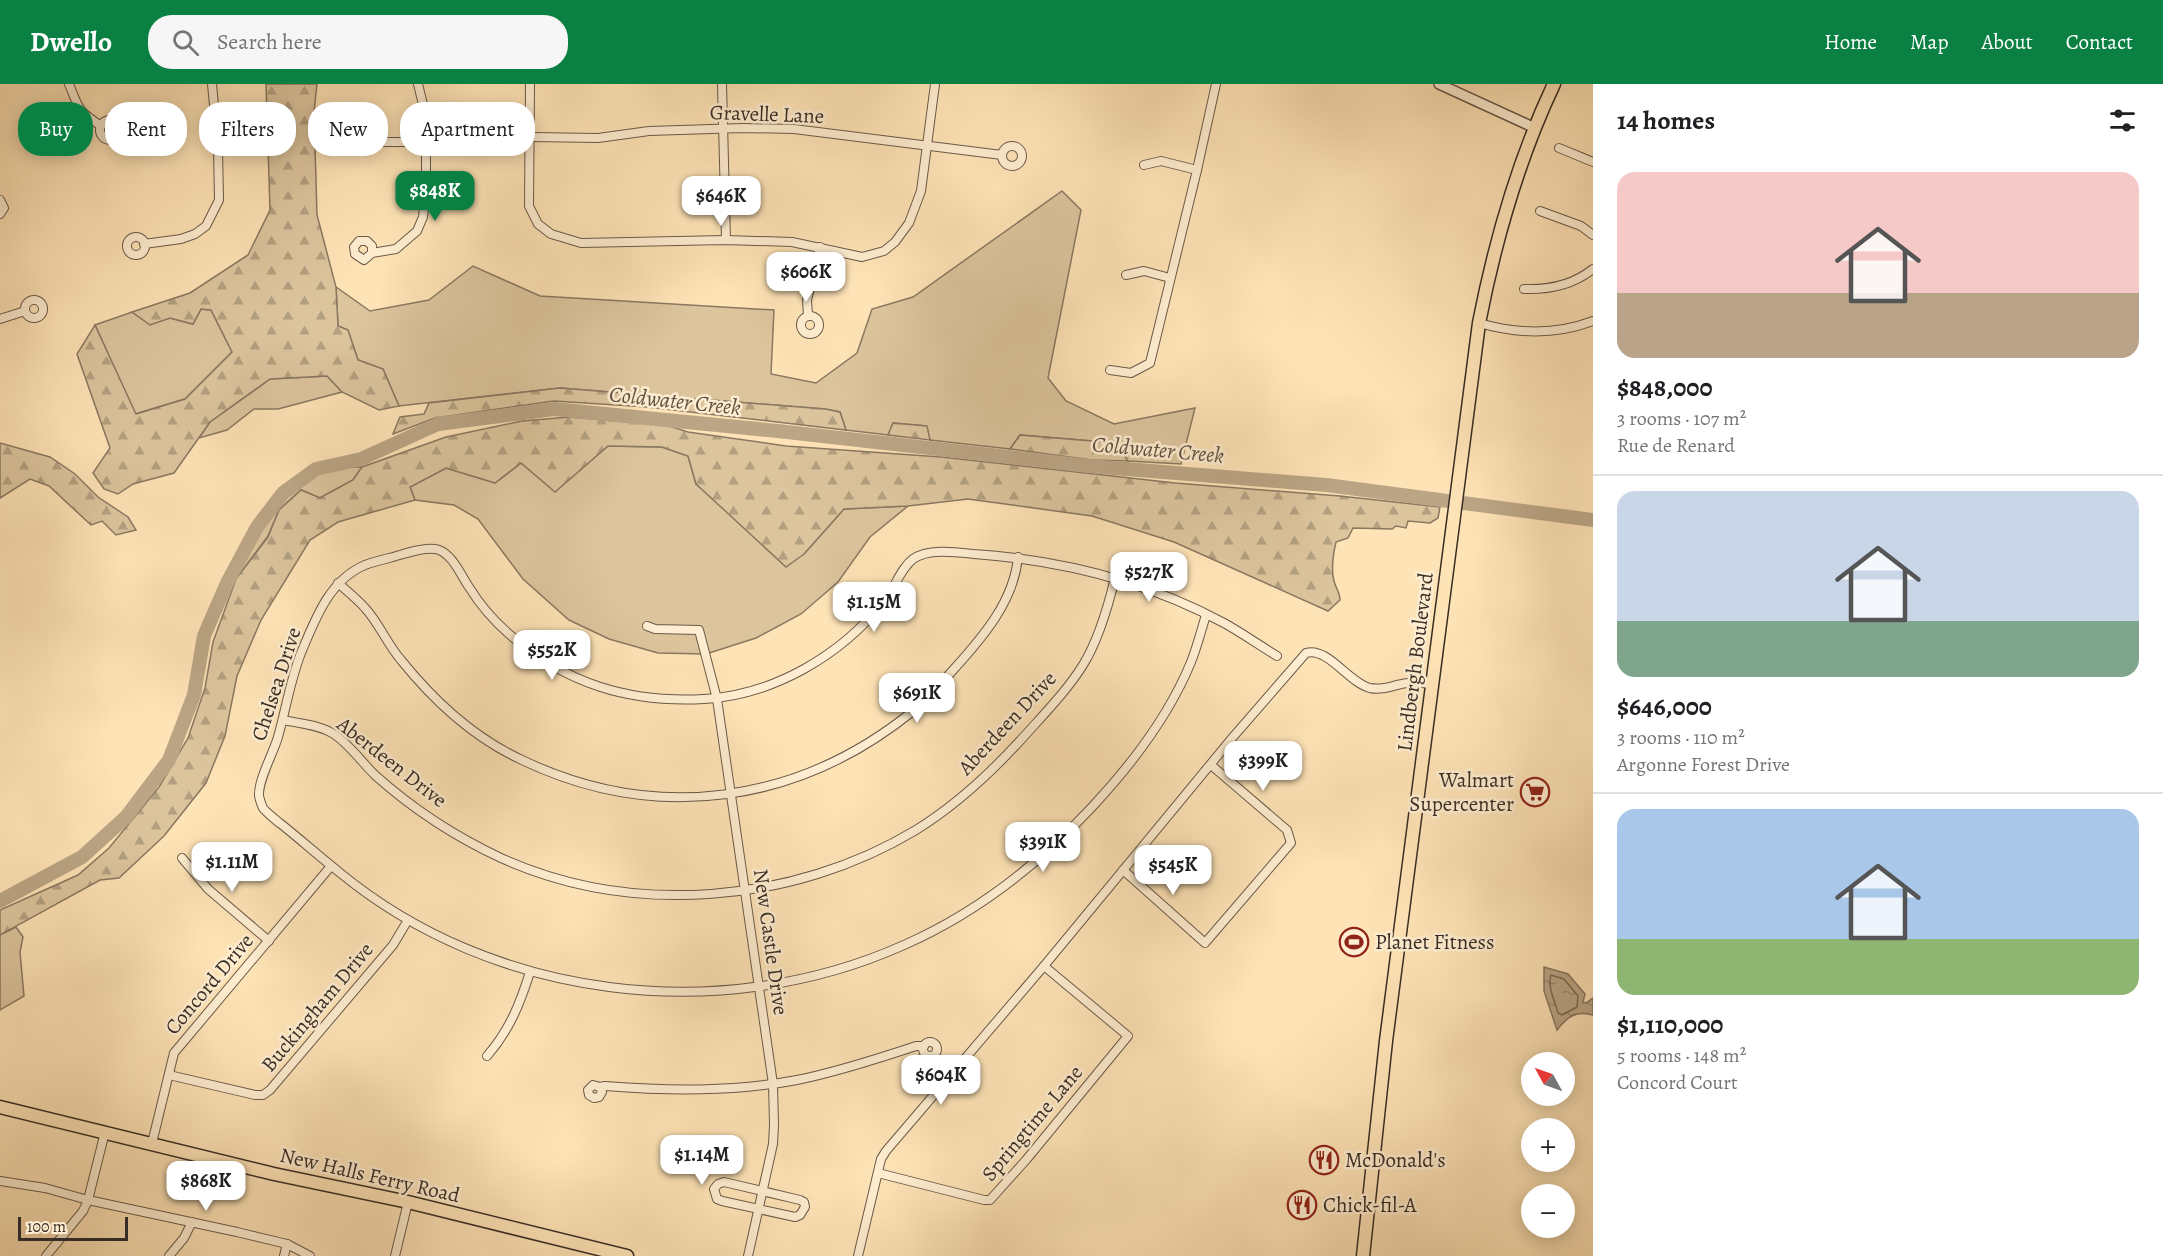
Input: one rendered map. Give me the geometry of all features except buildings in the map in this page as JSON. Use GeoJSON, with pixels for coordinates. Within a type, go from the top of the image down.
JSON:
{"type":"FeatureCollection","features":[{"type":"Feature","properties":{"kind":"main road","name":"Lindbergh Boulevard"},"geometry":{"type":"LineString","coordinates":[[1363,1256],[1384,1051],[1479,323],[1500,231],[1535,128],[1554,84]]}},
{"type":"Feature","properties":{"kind":"main road","name":"New Halls Ferry Road"},"geometry":{"type":"LineString","coordinates":[[0,1107],[274,1174],[408,1203],[627,1256]]}},
{"type":"Feature","properties":{"kind":"street"},"geometry":{"type":"LineString","coordinates":[[69,84],[74,100],[82,113],[101,126]]}},
{"type":"Feature","properties":{"kind":"street"},"geometry":{"type":"LineString","coordinates":[[144,244],[181,239],[195,234],[206,226],[214,212],[219,200],[219,183],[212,84]]}},
{"type":"Feature","properties":{"kind":"street"},"geometry":{"type":"LineString","coordinates":[[418,84],[422,102]]}},
{"type":"Feature","properties":{"kind":"street"},"geometry":{"type":"LineString","coordinates":[[530,84],[530,102]]}},
{"type":"Feature","properties":{"kind":"street"},"geometry":{"type":"LineString","coordinates":[[722,84],[726,240]]}},
{"type":"Feature","properties":{"kind":"street"},"geometry":{"type":"LineString","coordinates":[[529,156],[529,206],[538,224],[545,231],[568,241],[581,243],[726,240],[792,242],[862,257],[884,251],[895,242],[909,222],[921,191],[935,84]]}},
{"type":"Feature","properties":{"kind":"street"},"geometry":{"type":"LineString","coordinates":[[1110,370],[1131,373],[1150,363],[1216,84]]}},
{"type":"Feature","properties":{"kind":"street"},"geometry":{"type":"LineString","coordinates":[[1439,84],[1457,88],[1535,128]]}},
{"type":"Feature","properties":{"kind":"street","name":"Gravelle Lane"},"geometry":{"type":"LineString","coordinates":[[535,137],[598,138],[649,131],[722,128],[794,129],[1002,155]]}},
{"type":"Feature","properties":{"kind":"street"},"geometry":{"type":"LineString","coordinates":[[1559,148],[1593,162]]}},
{"type":"Feature","properties":{"kind":"street"},"geometry":{"type":"LineString","coordinates":[[372,253],[396,249],[417,231],[423,217],[426,188],[425,156]]}},
{"type":"Feature","properties":{"kind":"street"},"geometry":{"type":"LineString","coordinates":[[1144,165],[1161,161],[1197,170]]}},
{"type":"Feature","properties":{"kind":"street"},"geometry":{"type":"LineString","coordinates":[[0,200],[4,208],[0,214]]}},
{"type":"Feature","properties":{"kind":"street"},"geometry":{"type":"LineString","coordinates":[[1540,211],[1581,226],[1593,235]]}},
{"type":"Feature","properties":{"kind":"street"},"geometry":{"type":"LineString","coordinates":[[808,316],[807,300],[820,247]]}},
{"type":"Feature","properties":{"kind":"street"},"geometry":{"type":"LineString","coordinates":[[1524,289],[1560,286],[1576,280],[1593,269]]}},
{"type":"Feature","properties":{"kind":"street"},"geometry":{"type":"LineString","coordinates":[[1126,275],[1144,271],[1170,278]]}},
{"type":"Feature","properties":{"kind":"street"},"geometry":{"type":"LineString","coordinates":[[0,319],[25,311]]}},
{"type":"Feature","properties":{"kind":"street"},"geometry":{"type":"LineString","coordinates":[[1479,323],[1504,329],[1536,332],[1569,329],[1593,321]]}},
{"type":"Feature","properties":{"kind":"street","name":"Chelsea Drive"},"geometry":{"type":"LineString","coordinates":[[331,866],[266,812],[260,801],[259,790],[283,720],[295,669],[313,626],[327,598],[338,583],[365,565],[432,548],[439,550],[453,560],[466,584],[498,624],[527,649],[558,670],[606,690],[650,699],[717,699]]}},
{"type":"Feature","properties":{"kind":"street"},"geometry":{"type":"LineString","coordinates":[[717,699],[781,680],[822,659],[864,625],[888,597],[907,564],[923,554],[954,552],[1018,557],[1115,578],[1164,596],[1220,621],[1277,656]]}},
{"type":"Feature","properties":{"kind":"street"},"geometry":{"type":"LineString","coordinates":[[338,583],[366,609],[392,649],[422,685],[444,707],[484,738],[520,759],[570,780],[627,794],[695,798],[730,795],[782,783],[839,760],[879,737],[914,710],[964,658],[991,624],[1012,585],[1018,557]]}},
{"type":"Feature","properties":{"kind":"street","name":"Aberdeen Drive"},"geometry":{"type":"LineString","coordinates":[[283,720],[335,734],[376,776],[417,809],[476,845],[520,865],[593,887],[634,893],[680,895],[746,890],[801,879],[872,853],[916,830],[971,789],[1006,758],[1084,663],[1099,629],[1115,578]]}},
{"type":"Feature","properties":{"kind":"street"},"geometry":{"type":"LineString","coordinates":[[331,866],[408,920],[466,948],[530,972],[590,984],[653,991],[705,992],[759,986],[837,970],[898,948],[963,914],[1017,879],[1071,829],[1107,791],[1147,741],[1176,694],[1191,662],[1206,615]]}},
{"type":"Feature","properties":{"kind":"street","name":"New Castle Drive"},"geometry":{"type":"LineString","coordinates":[[647,626],[699,630],[717,699],[773,1084],[773,1144],[748,1256]]}},
{"type":"Feature","properties":{"kind":"street"},"geometry":{"type":"LineString","coordinates":[[858,1256],[881,1160],[892,1142],[1044,966],[1306,653],[1312,651],[1340,666],[1358,683],[1371,688],[1386,689],[1411,682],[1431,684]]}},
{"type":"Feature","properties":{"kind":"street"},"geometry":{"type":"LineString","coordinates":[[1123,870],[1205,943],[1291,843],[1287,830],[1211,765]]}},
{"type":"Feature","properties":{"kind":"street"},"geometry":{"type":"LineString","coordinates":[[182,858],[208,889],[269,941]]}},
{"type":"Feature","properties":{"kind":"street","name":"Concord Drive"},"geometry":{"type":"LineString","coordinates":[[152,1143],[174,1053],[331,866]]}},
{"type":"Feature","properties":{"kind":"street","name":"Buckingham Drive"},"geometry":{"type":"LineString","coordinates":[[169,1075],[263,1095],[270,1090],[393,945],[408,920]]}},
{"type":"Feature","properties":{"kind":"street","name":"Springtime Lane"},"geometry":{"type":"LineString","coordinates":[[878,1173],[990,1200],[1040,1144],[1128,1036],[1044,966]]}},
{"type":"Feature","properties":{"kind":"street"},"geometry":{"type":"LineString","coordinates":[[487,1056],[514,1017],[530,972]]}},
{"type":"Feature","properties":{"kind":"street"},"geometry":{"type":"LineString","coordinates":[[600,1088],[605,1086],[698,1090],[773,1084],[818,1075],[916,1046],[924,1046]]}},
{"type":"Feature","properties":{"kind":"street"},"geometry":{"type":"LineString","coordinates":[[46,1256],[83,1210],[88,1200],[105,1132]]}},
{"type":"Feature","properties":{"kind":"street"},"geometry":{"type":"LineString","coordinates":[[0,1181],[45,1188],[88,1200],[287,1244],[310,1256]]}},
{"type":"Feature","properties":{"kind":"street"},"geometry":{"type":"LineString","coordinates":[[724,1182],[762,1190],[800,1200],[804,1202],[805,1207],[800,1215],[795,1217],[717,1199],[714,1189],[718,1184],[724,1182]]}},
{"type":"Feature","properties":{"kind":"street"},"geometry":{"type":"LineString","coordinates":[[395,1256],[408,1203]]}},
{"type":"Feature","properties":{"kind":"street"},"geometry":{"type":"LineString","coordinates":[[169,1256],[184,1238],[192,1222]]}},
{"type":"Feature","properties":{"kind":"street"},"geometry":{"type":"LineString","coordinates":[[284,1256],[287,1244]]}},
{"type":"Feature","properties":{"kind":"green space"},"geometry":{"type":"Polygon","coordinates":[[[266,84],[317,84],[315,102],[308,102],[308,156],[315,156],[317,215],[336,287],[338,326],[348,330],[358,360],[383,369],[399,406],[379,410],[342,392],[327,376],[270,379],[210,422],[174,473],[133,484],[118,494],[104,489],[93,473],[110,448],[77,354],[95,325],[136,414],[185,399],[232,352],[211,310],[201,309],[193,324],[170,318],[150,325],[132,312],[190,293],[248,255],[270,210],[268,156],[296,156],[296,102],[267,102],[266,84]]]}},
{"type":"Feature","properties":{"kind":"green space"},"geometry":{"type":"Polygon","coordinates":[[[1062,191],[1081,210],[1048,378],[1066,401],[1114,424],[1195,408],[1181,464],[1128,461],[1116,443],[1020,435],[1010,449],[930,440],[926,426],[893,423],[888,435],[846,430],[840,412],[825,409],[560,388],[399,406],[383,369],[358,360],[348,330],[338,326],[336,287],[370,311],[429,300],[473,266],[540,296],[774,310],[771,374],[816,383],[857,353],[872,309],[913,297],[1062,191]]]}},
{"type":"Feature","properties":{"kind":"green space"},"geometry":{"type":"Polygon","coordinates":[[[201,309],[211,310],[232,352],[185,399],[135,414],[95,325],[132,312],[150,324],[170,318],[193,324],[201,309]]]}},
{"type":"Feature","properties":{"kind":"green space"},"geometry":{"type":"Polygon","coordinates":[[[327,376],[342,392],[278,409],[254,409],[227,430],[199,438],[210,422],[270,379],[327,376]]]}},
{"type":"Feature","properties":{"kind":"green space"},"geometry":{"type":"Polygon","coordinates":[[[560,388],[825,409],[840,412],[846,430],[647,407],[554,401],[435,418],[393,434],[400,417],[424,414],[429,403],[560,388]]]}},
{"type":"Feature","properties":{"kind":"green space"},"geometry":{"type":"Polygon","coordinates":[[[569,417],[666,425],[688,432],[786,446],[941,457],[1175,483],[1340,496],[1440,507],[1438,518],[1430,523],[1408,521],[1406,528],[1396,526],[1392,529],[1353,528],[1348,538],[1336,542],[1333,572],[1340,600],[1328,611],[1174,542],[1092,516],[968,499],[908,506],[844,509],[804,554],[786,567],[696,484],[688,456],[662,447],[608,446],[555,492],[521,463],[495,483],[446,468],[410,487],[415,500],[338,522],[310,540],[261,620],[237,676],[225,736],[206,783],[164,836],[119,878],[100,880],[0,935],[0,910],[78,875],[109,848],[159,787],[188,738],[205,688],[213,642],[236,579],[268,537],[279,510],[301,490],[320,498],[353,480],[362,467],[446,437],[522,421],[569,417]]]}},
{"type":"Feature","properties":{"kind":"green space"},"geometry":{"type":"Polygon","coordinates":[[[893,423],[927,426],[930,440],[888,435],[893,423]]]}},
{"type":"Feature","properties":{"kind":"green space"},"geometry":{"type":"Polygon","coordinates":[[[1020,435],[1116,443],[1128,461],[1092,460],[1010,449],[1020,435]]]}},
{"type":"Feature","properties":{"kind":"green space"},"geometry":{"type":"Polygon","coordinates":[[[0,443],[50,457],[75,474],[98,497],[128,517],[136,530],[116,535],[102,521],[91,525],[49,486],[30,479],[0,498],[0,443]]]}},
{"type":"Feature","properties":{"kind":"green space"},"geometry":{"type":"Polygon","coordinates":[[[608,446],[662,447],[688,456],[696,484],[804,554],[844,509],[908,506],[870,537],[838,582],[801,614],[756,638],[706,654],[658,653],[609,639],[569,620],[523,579],[478,519],[454,505],[415,500],[410,487],[446,468],[495,483],[521,463],[555,491],[608,446]]]}},
{"type":"Feature","properties":{"kind":"green space"},"geometry":{"type":"Polygon","coordinates":[[[362,467],[353,480],[320,498],[301,490],[279,510],[268,536],[236,579],[250,547],[268,516],[291,490],[306,479],[322,472],[362,467]]]}},
{"type":"Feature","properties":{"kind":"green space"},"geometry":{"type":"Polygon","coordinates":[[[16,927],[23,937],[20,952],[24,996],[0,1010],[0,935],[16,927]]]}},
{"type":"Feature","properties":{"kind":"water"},"geometry":{"type":"Polygon","coordinates":[[[1544,967],[1568,974],[1585,994],[1583,1002],[1586,1003],[1593,998],[1593,1015],[1582,1013],[1572,1016],[1564,1021],[1557,1030],[1544,991],[1544,967]]]}},
{"type":"Feature","properties":{"kind":"waterway","name":"Coldwater Creek"},"geometry":{"type":"LineString","coordinates":[[0,901],[82,857],[126,817],[169,760],[194,695],[204,636],[227,583],[257,527],[283,493],[316,469],[361,459],[438,424],[554,409],[778,431],[1089,466],[1326,485],[1593,520]]}},
{"type":"Feature","properties":{"kind":"place","name":"Walmart Supercenter"},"geometry":{"type":"Point","coordinates":[1535,792]}},
{"type":"Feature","properties":{"kind":"place","name":"Planet Fitness"},"geometry":{"type":"Point","coordinates":[1354,942]}},
{"type":"Feature","properties":{"kind":"place","name":"McDonald's"},"geometry":{"type":"Point","coordinates":[1324,1160]}},
{"type":"Feature","properties":{"kind":"place","name":"Chick-fil-A"},"geometry":{"type":"Point","coordinates":[1302,1205]}}]}
